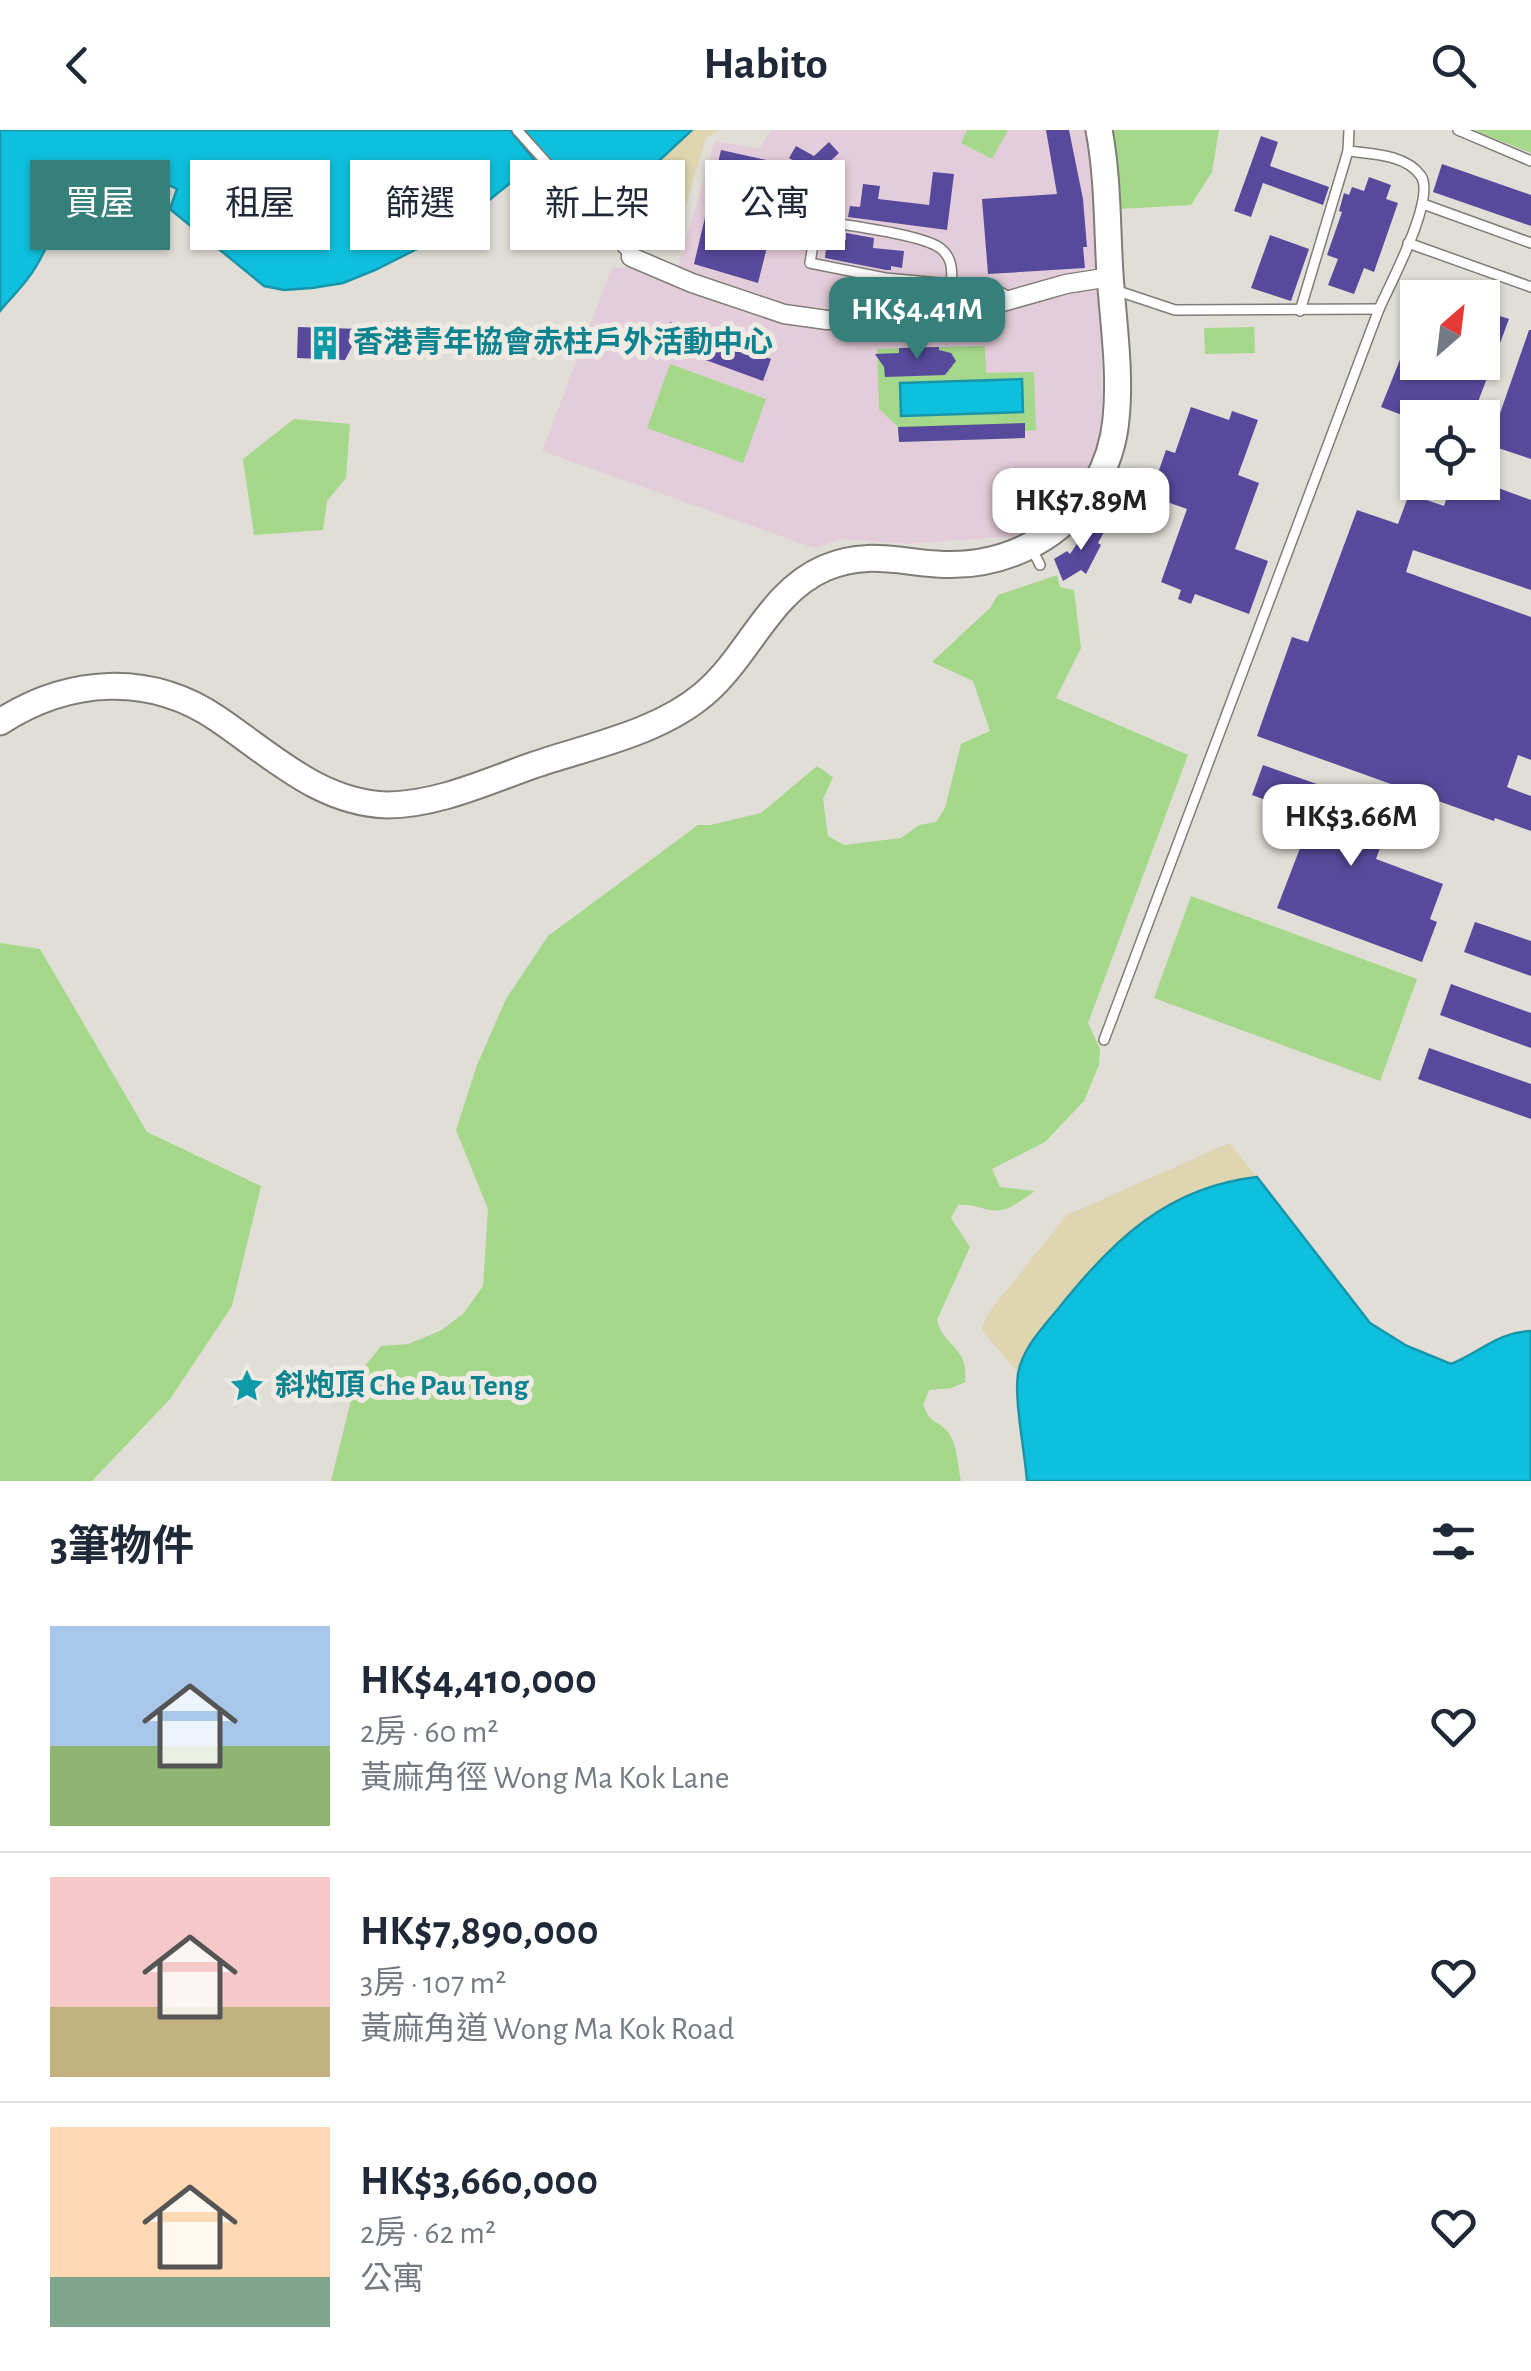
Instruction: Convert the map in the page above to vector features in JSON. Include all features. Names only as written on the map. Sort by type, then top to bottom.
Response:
[{"type":"street","points":[[0,722],[30,705],[73,689],[102,685],[150,689],[206,711],[272,758],[330,792],[364,803],[424,801],[638,730],[681,710],[721,677],[789,591],[826,567],[880,556],[938,564],[1035,556],[1096,483],[1110,450],[1118,400],[1099,130]]},
{"type":"street","points":[[631,257],[692,283],[813,320],[941,318],[971,314],[1066,284],[1111,283]]},
{"type":"lane","points":[[518,130],[631,257]]},
{"type":"lane","points":[[1300,311],[1348,151],[1349,130]]},
{"type":"lane","points":[[1458,130],[1531,161]]},
{"type":"lane","points":[[1104,1040],[1423,204],[1424,182],[1414,168],[1391,158],[1348,151]]},
{"type":"lane","points":[[1423,204],[1531,243]]},
{"type":"lane","points":[[845,226],[931,243],[948,258],[953,271],[951,284]]},
{"type":"lane","points":[[1408,242],[1531,286]]},
{"type":"lane","points":[[812,250],[810,263],[885,278],[1006,293],[1013,300]]},
{"type":"lane","points":[[1111,283],[1175,310],[1380,309]]},
{"type":"shaded area","points":[[771,130],[1094,130],[1106,264],[973,299],[913,308],[863,309],[806,307],[774,301],[678,267],[705,175],[705,250],[845,250],[845,160],[709,160],[715,141],[760,149]]},
{"type":"shaded area","points":[[640,267],[758,313],[925,326],[1100,280],[1102,406],[1098,451],[1073,493],[1017,536],[908,544],[842,539],[814,548],[542,451],[612,268]]},
{"type":"green space","points":[[967,130],[1008,130],[992,159],[961,143]]},
{"type":"green space","points":[[1113,130],[1219,130],[1212,172],[1191,205],[1121,209]]},
{"type":"green space","points":[[1473,130],[1531,130],[1531,153]]},
{"type":"green space","points":[[1254,327],[1255,353],[1205,354],[1204,328]]},
{"type":"green space","points":[[985,346],[986,373],[1034,372],[1036,430],[1025,431],[1025,438],[899,442],[898,427],[879,409],[877,349]]},
{"type":"green space","points":[[670,364],[766,399],[743,463],[647,428]]},
{"type":"green space","points":[[294,419],[350,424],[346,478],[327,501],[323,530],[254,535],[243,459]]},
{"type":"green space","points":[[1057,575],[1060,587],[1074,590],[1081,648],[1056,698],[1188,755],[1088,1023],[1100,1049],[1099,1065],[1084,1101],[1045,1142],[992,1169],[1000,1187],[1035,1191],[1003,1210],[958,1205],[951,1218],[970,1247],[937,1320],[960,1354],[965,1382],[952,1388],[929,1390],[923,1405],[953,1440],[961,1481],[331,1481],[357,1376],[381,1346],[408,1344],[440,1331],[463,1314],[483,1286],[488,1209],[456,1130],[477,1065],[506,999],[548,936],[698,825],[761,813],[817,766],[833,777],[823,799],[828,836],[844,845],[901,838],[919,825],[936,822],[945,808],[961,744],[990,731],[973,681],[932,662],[990,608],[998,595]]},
{"type":"green space","points":[[1191,896],[1417,979],[1380,1081],[1154,998]]},
{"type":"green space","points":[[0,943],[40,949],[147,1132],[261,1186],[232,1306],[170,1399],[92,1481],[0,1481]]},
{"type":"sand","points":[[692,130],[719,130],[706,138],[685,208],[685,160],[660,160]]},
{"type":"sand","points":[[1229,1143],[1257,1177],[1194,1191],[1148,1216],[1032,1342],[1018,1373],[981,1329],[989,1312],[1067,1215]]},
{"type":"water","points":[[0,130],[510,130],[534,160],[510,160],[510,183],[490,200],[490,160],[350,160],[350,250],[415,250],[343,283],[284,290],[264,286],[220,250],[330,250],[330,160],[190,160],[190,225],[170,209],[177,189],[170,186],[170,160],[30,160],[30,250],[45,250],[0,311]]},
{"type":"water","points":[[524,130],[692,130],[660,160],[549,160]]},
{"type":"water","points":[[1022,379],[1023,412],[901,416],[900,383]]},
{"type":"water","points":[[1257,1177],[1370,1323],[1407,1346],[1451,1364],[1499,1339],[1531,1331],[1531,1481],[1027,1481],[1017,1385],[1024,1356],[1040,1331],[1099,1261],[1144,1221],[1196,1192]]},
{"type":"building","points":[[1046,130],[1069,130],[1083,199],[1085,268],[988,274],[982,199],[1057,194]]},
{"type":"building","points":[[1261,136],[1278,142],[1270,166],[1329,187],[1323,205],[1263,183],[1251,217],[1234,211]]},
{"type":"building","points":[[829,142],[839,153],[832,160],[789,158],[796,146],[814,156]]},
{"type":"building","points":[[721,150],[766,160],[719,160]]},
{"type":"building","points":[[1442,164],[1531,195],[1531,226],[1433,192]]},
{"type":"building","points":[[933,172],[954,174],[947,230],[848,217],[850,206],[860,207],[863,184],[880,186],[878,199],[929,205]]},
{"type":"building","points":[[1369,177],[1391,185],[1386,199],[1398,203],[1374,272],[1364,268],[1354,294],[1328,285],[1338,259],[1327,255],[1342,212],[1339,211],[1344,193],[1349,195],[1352,187],[1364,191]]},
{"type":"building","points":[[705,218],[705,250],[766,250],[758,283],[694,264]]},
{"type":"building","points":[[846,233],[874,238],[873,248],[904,251],[902,268],[891,266],[891,270],[886,270],[825,258],[826,250],[845,250]]},
{"type":"building","points":[[1270,235],[1309,249],[1291,301],[1251,288]]},
{"type":"building","points":[[1500,316],[1509,319],[1500,343]]},
{"type":"building","points":[[670,322],[771,359],[763,381],[662,344]]},
{"type":"building","name":"香港青年協會赤柱戶外活動中心","points":[[298,327],[361,329],[345,360],[297,358]]},
{"type":"building","points":[[1531,330],[1531,459],[1500,449],[1500,413]]},
{"type":"building","points":[[939,347],[956,361],[945,375],[885,377],[884,367],[875,354],[899,353],[899,348]]},
{"type":"building","points":[[1400,360],[1400,380],[1486,380],[1479,400],[1400,400],[1400,414],[1381,407]]},
{"type":"building","points":[[1191,407],[1229,420],[1232,411],[1258,420],[1238,475],[1259,483],[1235,549],[1268,561],[1249,614],[1195,594],[1191,604],[1178,599],[1181,590],[1161,582],[1187,509],[1150,496],[1166,450],[1175,453]]},
{"type":"building","points":[[1025,423],[1025,438],[899,442],[898,427]]},
{"type":"building","points":[[1500,489],[1531,500],[1531,590],[1413,550],[1406,572],[1531,617],[1531,760],[1518,755],[1507,787],[1531,796],[1531,831],[1257,736],[1292,637],[1308,642],[1357,510],[1398,524],[1407,500],[1426,500],[1444,506],[1446,500],[1500,500]]},
{"type":"building","points":[[1092,522],[1105,530],[1098,543],[1101,545],[1086,574],[1081,570],[1063,581],[1054,559],[1067,551],[1070,554]]},
{"type":"building","points":[[1263,765],[1393,811],[1376,859],[1443,884],[1430,919],[1437,922],[1422,962],[1277,908],[1312,817],[1252,795]]},
{"type":"building","points":[[1475,922],[1531,941],[1531,976],[1464,952]]},
{"type":"building","points":[[1451,984],[1531,1013],[1531,1048],[1440,1015]]},
{"type":"building","points":[[1429,1048],[1531,1084],[1531,1119],[1418,1079]]},
{"type":"place","name":"香港青年協會赤柱戶外活動中心","points":[[325,343]]},
{"type":"place","name":"斜炮頂 Che Pau Teng","points":[[247,1386]]}]
